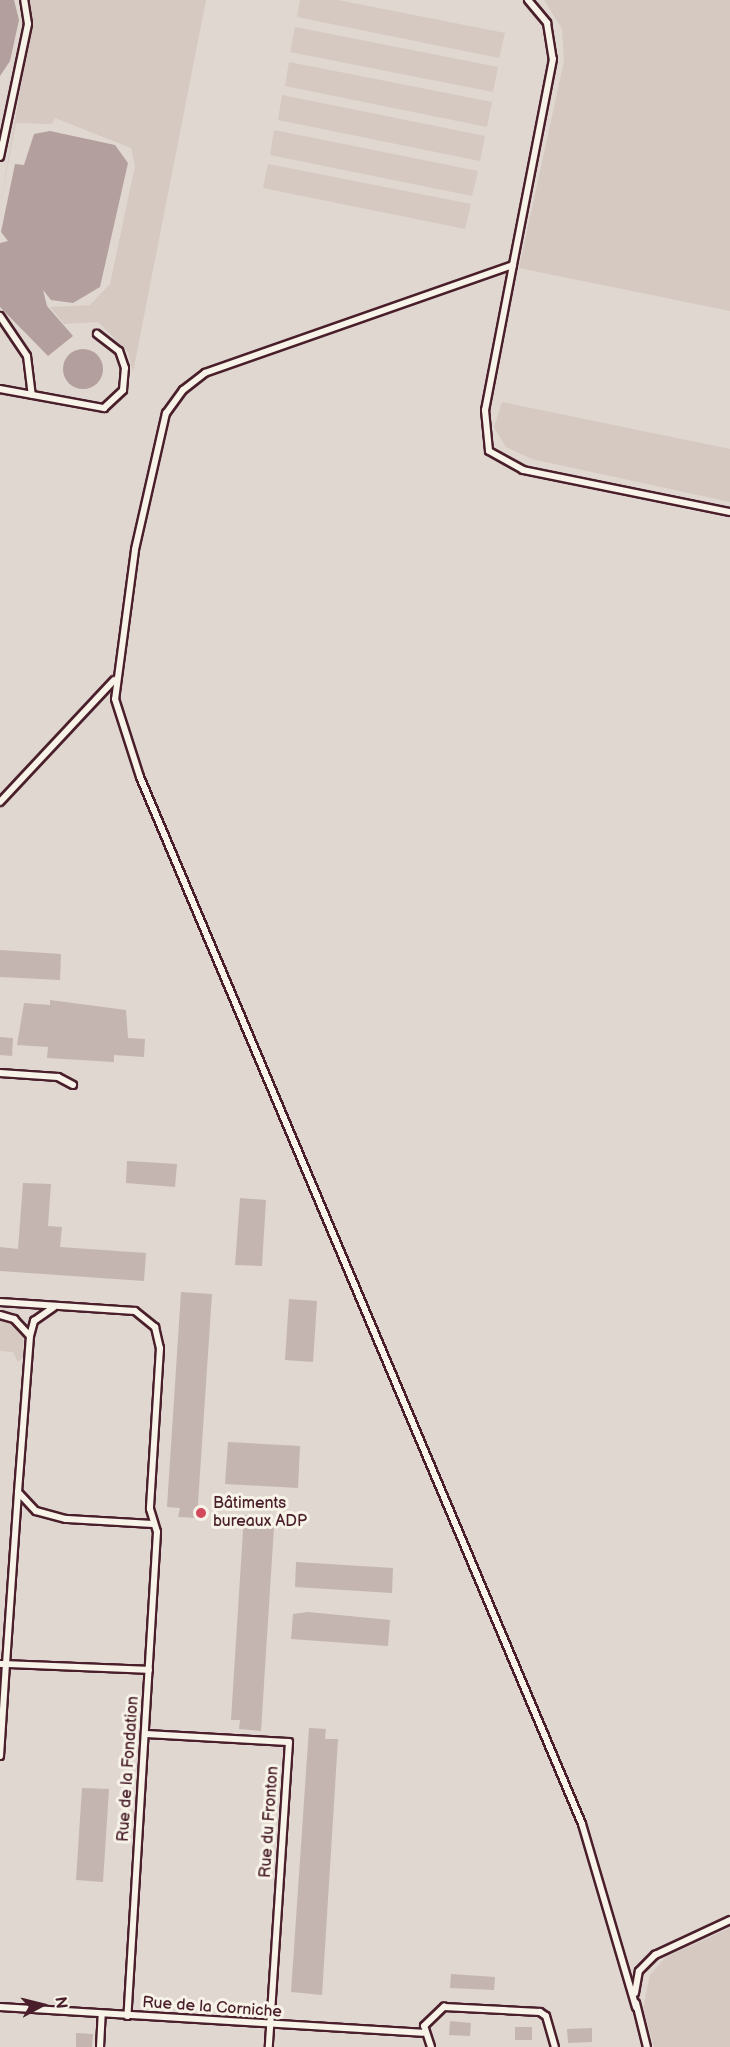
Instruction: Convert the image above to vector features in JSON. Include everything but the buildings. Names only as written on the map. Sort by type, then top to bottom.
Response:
[{"type":"lane","points":[[0,157],[28,24],[24,0]]},
{"type":"lane","points":[[528,0],[547,23],[554,59],[485,410],[489,451],[523,470],[730,512]]},
{"type":"lane","points":[[513,265],[206,373],[183,390],[166,413],[135,550],[115,679],[120,727],[140,777],[582,1824],[647,2047]]},
{"type":"lane","points":[[0,316],[27,356],[32,395]]},
{"type":"lane","points":[[0,389],[94,410],[114,403],[123,390],[125,368],[119,351],[97,334]]},
{"type":"lane","points":[[0,802],[115,679]]},
{"type":"lane","points":[[0,1073],[58,1077],[73,1085]]},
{"type":"lane","name":"Rue de la Fondation","points":[[0,1302],[135,1311],[155,1327],[160,1348],[149,1670],[128,2016]]},
{"type":"lane","points":[[0,1756],[3,1664],[30,1336],[39,1316],[58,1306]]},
{"type":"lane","points":[[0,1315],[14,1319],[30,1336]]},
{"type":"lane","points":[[18,1492],[36,1511],[66,1519],[154,1524]]},
{"type":"lane","points":[[3,1664],[149,1670]]},
{"type":"lane","name":"Rue du Fronton","points":[[145,1734],[289,1742],[269,2047]]},
{"type":"lane","points":[[636,2007],[635,1986],[646,1962],[730,1920]]},
{"type":"lane","name":"Rue de la Corniche","points":[[0,2007],[270,2026],[422,2033]]},
{"type":"lane","points":[[430,2047],[422,2033],[444,2007],[540,2012],[546,2016],[555,2047]]},
{"type":"lane","points":[[100,2047],[102,2014]]},
{"type":"shaded area","points":[[0,0],[730,0],[730,2047],[0,2047]]},
{"type":"shaded area","points":[[0,0],[14,0],[19,20],[10,61],[0,76]]},
{"type":"shaded area","points":[[29,0],[206,0],[133,372],[128,352],[98,322],[64,324],[50,307],[90,305],[110,284],[135,166],[131,148],[55,118],[52,124],[16,123],[0,206],[32,24]]},
{"type":"shaded area","points":[[300,0],[338,0],[505,33],[499,58],[297,17]]},
{"type":"shaded area","points":[[544,0],[730,0],[730,311],[519,268],[564,61],[562,29]]},
{"type":"shaded area","points":[[295,27],[498,67],[493,92],[290,52]]},
{"type":"shaded area","points":[[289,62],[492,102],[487,127],[285,86]]},
{"type":"shaded area","points":[[282,95],[485,136],[480,161],[278,120]]},
{"type":"shaded area","points":[[274,130],[478,171],[472,196],[270,155]]},
{"type":"shaded area","points":[[50,131],[115,145],[128,163],[100,287],[73,303],[51,300],[43,290],[47,306],[73,336],[48,356],[0,307],[0,243],[8,241],[1,232],[15,164],[24,165],[34,134]]},
{"type":"shaded area","points":[[268,164],[471,204],[465,229],[263,188]]},
{"type":"shaded area","points":[[83,349],[97,355],[103,369],[97,383],[83,389],[69,383],[63,369],[69,355]]},
{"type":"shaded area","points":[[502,402],[730,449],[730,502],[532,459],[506,447],[494,427]]},
{"type":"shaded area","points":[[0,1320],[13,1324],[23,1337],[24,1357],[18,1362],[13,1352],[0,1351]]},
{"type":"shaded area","points":[[730,1928],[730,2047],[654,2047],[643,2008],[650,1975],[666,1957]]},
{"type":"place","name":"Bâtiments bureaux ADP","points":[[201,1513]]}]
